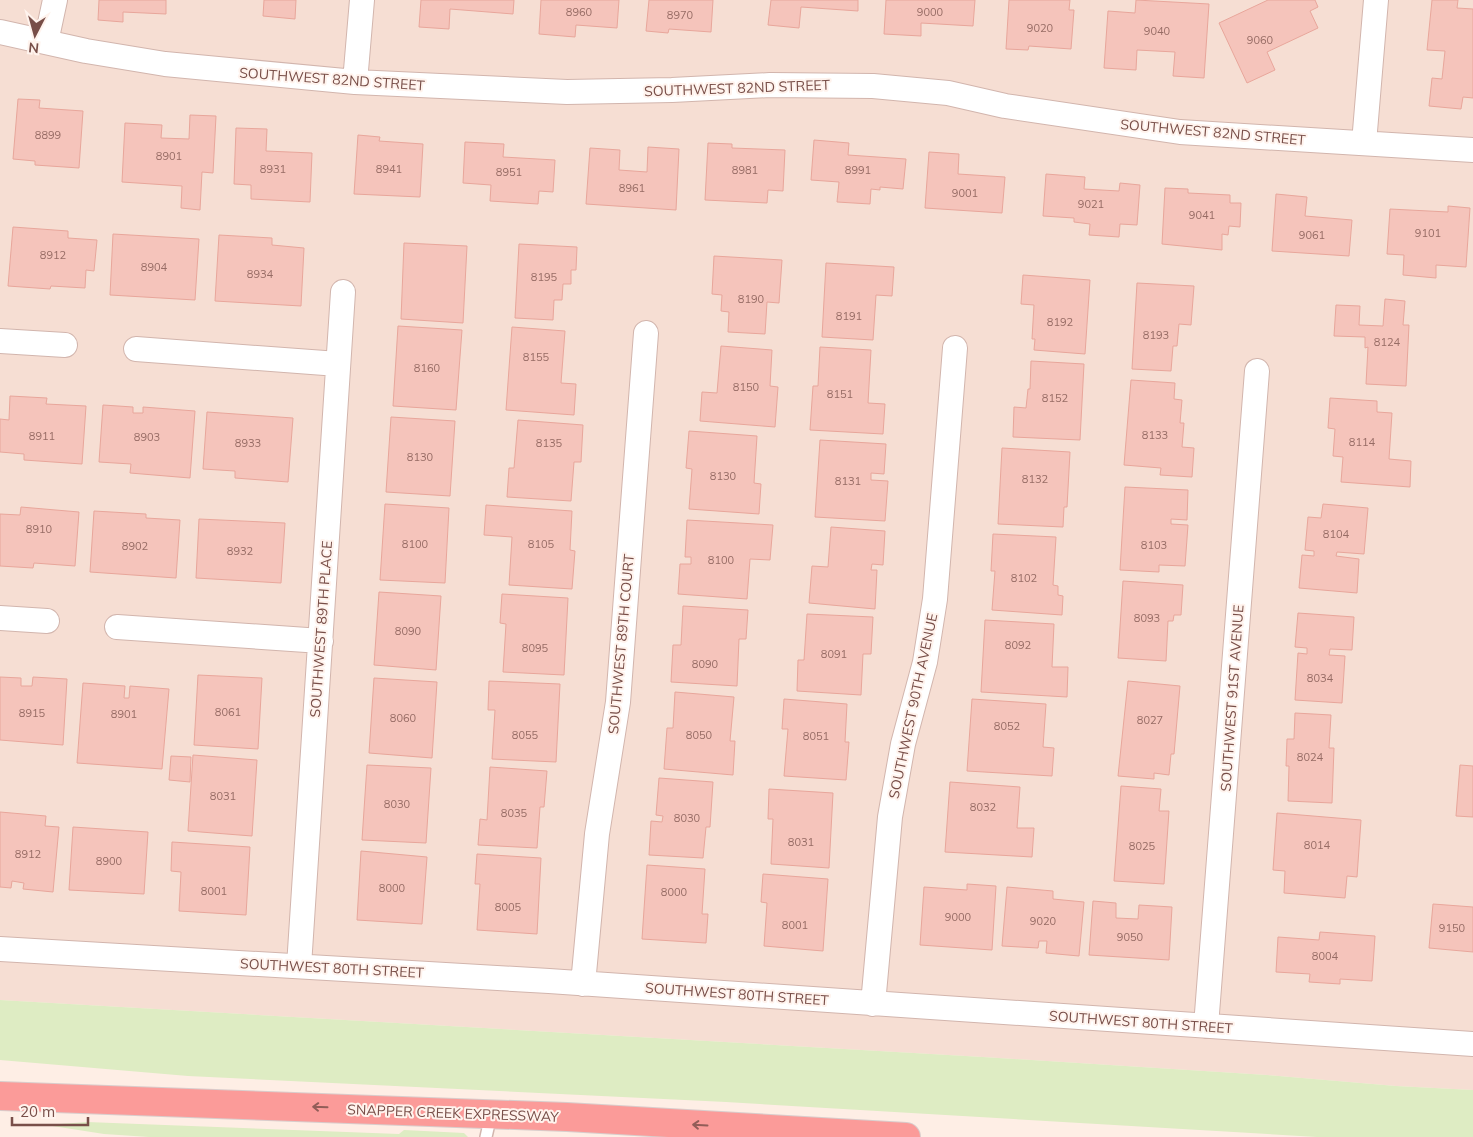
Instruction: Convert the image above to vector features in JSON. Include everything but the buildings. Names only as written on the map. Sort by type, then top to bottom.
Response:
[{"type":"highway","name":"SNAPPER CREEK EXPRESSWAY","points":[[0,1096],[488,1126],[906,1137]]},
{"type":"street","points":[[46,42],[55,0]]},
{"type":"street","points":[[356,82],[362,0]]},
{"type":"street","points":[[1364,143],[1376,0]]},
{"type":"street","name":"SOUTHWEST 82ND STREET","points":[[0,32],[122,58],[164,64],[356,82],[567,92],[663,91],[770,85],[873,86],[948,94],[1005,106],[1180,132],[1473,150]]},
{"type":"street","name":"SOUTHWEST 89TH PLACE","points":[[299,966],[343,292]]},
{"type":"street","name":"SOUTHWEST 89TH COURT","points":[[583,984],[597,834],[618,702],[646,333]]},
{"type":"street","points":[[0,340],[65,346]]},
{"type":"street","name":"SOUTHWEST 90TH AVENUE","points":[[873,1004],[890,817],[903,744],[925,662],[935,599],[954,348]]},
{"type":"street","points":[[136,349],[338,364]]},
{"type":"street","name":"SOUTHWEST 91ST AVENUE","points":[[1206,1026],[1257,371]]},
{"type":"street","points":[[0,618],[47,622]]},
{"type":"street","points":[[117,627],[321,641]]},
{"type":"street","name":"SOUTHWEST 80TH STREET","points":[[0,949],[583,984],[1473,1044]]},
{"type":"shaded area","points":[[0,0],[1473,0],[1473,1090],[983,1057],[0,1000]]},
{"type":"green space","points":[[0,1000],[983,1057],[1473,1090],[1473,1137],[1317,1137],[726,1102],[188,1076],[0,1060]]},
{"type":"green space","points":[[87,1122],[399,1134],[404,1130],[464,1133],[468,1137],[149,1137],[104,1134],[46,1125]]}]
